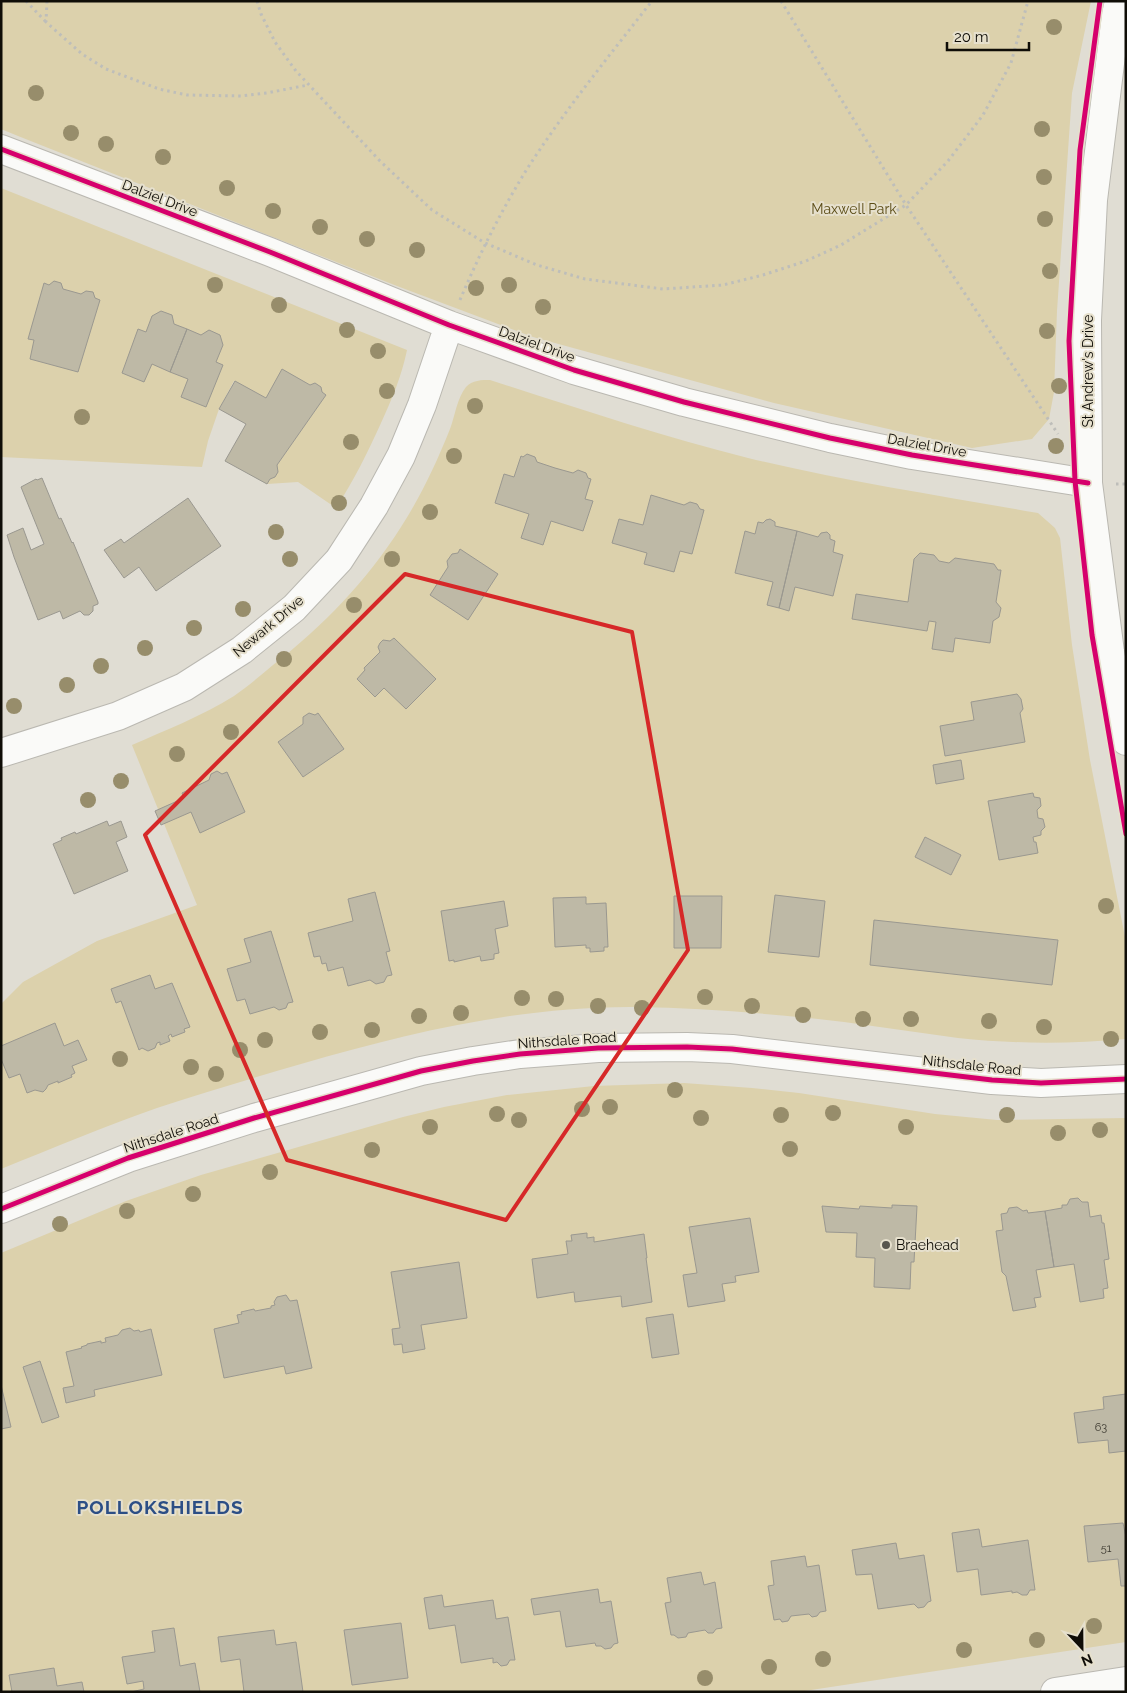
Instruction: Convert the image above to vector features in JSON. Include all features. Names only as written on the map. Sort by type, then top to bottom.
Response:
[{"type":"street","name":"St Andrew's Drive","points":[[1120,11],[1093,200],[1087,320],[1088,483],[1110,652],[1126,741]]},
{"type":"street","name":"Dalziel Drive","points":[[1,149],[270,252],[449,325],[574,370],[684,402],[810,433],[912,455],[1088,483]]},
{"type":"street","name":"Newark Drive","points":[[1,753],[118,716],[184,687],[242,650],[294,608],[338,560],[374,506],[401,456],[422,405],[449,325]]},
{"type":"street","name":"Nithsdale Road","points":[[1,1210],[128,1158],[245,1121],[421,1071],[520,1054],[598,1048],[687,1047],[732,1049],[992,1080],[1041,1084],[1126,1079]]},
{"type":"street","points":[[1054,1692],[1126,1681]]},
{"type":"path","points":[[26,1],[46,22],[82,54],[106,68],[159,88],[187,95],[241,96],[308,85]]},
{"type":"path","points":[[46,22],[47,1]]},
{"type":"path","points":[[258,1],[275,42],[308,85],[380,161],[432,210],[485,243],[537,265],[585,279],[663,289],[723,286],[806,261],[841,245],[906,204],[948,161],[983,115],[1011,62],[1028,1]]},
{"type":"path","points":[[449,325],[485,243],[526,171],[554,128],[652,1]]},
{"type":"path","points":[[781,1],[906,204],[1063,441]]},
{"type":"highlighted area","points":[[405,574],[632,632],[688,950],[506,1220],[287,1160],[145,835]]},
{"type":"green space","name":"Maxwell Park","points":[[1,1],[1091,1],[1072,93],[1057,311],[1054,392],[1049,419],[1032,439],[972,448],[774,403],[533,337],[397,286],[18,136],[1,129]]},
{"type":"green space","points":[[1,188],[407,350],[393,396],[385,414],[371,445],[336,508],[298,482],[267,484],[270,479],[275,477],[278,472],[277,465],[326,395],[322,392],[321,387],[315,383],[310,385],[282,370],[266,398],[234,381],[219,409],[208,441],[202,467],[1,457]]},
{"type":"green space","points":[[480,380],[490,380],[651,431],[748,458],[856,481],[1038,513],[1055,528],[1060,538],[1072,645],[1090,760],[1126,942],[1126,1039],[1042,1043],[979,1040],[818,1019],[688,1009],[636,1007],[551,1011],[467,1023],[342,1052],[157,1108],[1,1169],[1,1004],[23,982],[97,941],[197,905],[132,745],[197,716],[234,696],[309,635],[343,602],[388,547],[415,504],[445,442],[463,391],[471,383]]},
{"type":"green space","points":[[684,1083],[799,1093],[935,1114],[997,1120],[1126,1118],[1126,1537],[1123,1523],[1085,1526],[1118,1559],[1126,1586],[1126,1642],[798,1692],[1,1692],[1,1253],[126,1201],[201,1175],[403,1117],[507,1095],[594,1086]]},
{"type":"building","points":[[54,281],[61,283],[63,289],[81,294],[86,291],[93,292],[95,298],[100,300],[78,372],[30,359],[34,340],[28,339],[44,283],[49,285]]},
{"type":"building","points":[[161,311],[172,315],[174,324],[187,329],[170,372],[152,364],[144,382],[122,373],[138,329],[146,332],[152,316]]},
{"type":"building","points":[[187,329],[201,335],[209,330],[220,335],[223,345],[216,362],[223,365],[206,407],[181,397],[188,379],[170,372]]},
{"type":"building","points":[[282,369],[310,385],[315,383],[321,387],[322,392],[326,395],[277,465],[278,472],[275,477],[270,479],[267,484],[225,461],[246,424],[219,409],[235,381],[266,398]]},
{"type":"building","points":[[527,454],[535,457],[537,462],[573,473],[578,470],[586,473],[588,478],[591,479],[585,499],[593,501],[583,531],[551,521],[543,545],[521,538],[529,514],[495,503],[504,474],[514,477],[521,456],[523,457]]},
{"type":"building","points":[[42,478],[59,519],[61,518],[73,542],[98,602],[98,604],[93,606],[93,611],[89,615],[84,615],[80,611],[63,619],[60,611],[38,620],[14,557],[7,535],[23,528],[31,550],[44,544],[21,487]]},
{"type":"building","points":[[651,495],[684,505],[690,502],[697,504],[700,509],[704,510],[692,554],[680,551],[674,572],[644,564],[647,553],[612,543],[619,519],[643,525]]},
{"type":"building","points":[[188,498],[221,546],[156,591],[139,567],[124,578],[104,550],[121,539],[124,543]]},
{"type":"building","points":[[770,519],[775,522],[775,526],[797,531],[779,608],[767,605],[773,582],[735,573],[745,531],[755,534],[758,522],[763,523]]},
{"type":"building","points":[[797,531],[818,537],[821,533],[827,532],[830,535],[830,539],[835,541],[833,552],[843,555],[833,596],[795,587],[789,611],[779,608]]},
{"type":"building","points":[[460,549],[498,574],[468,620],[430,595],[448,567],[447,561],[452,554],[458,553]]},
{"type":"building","points":[[920,553],[934,555],[939,561],[949,563],[955,558],[994,564],[998,570],[1001,570],[996,602],[1001,608],[999,617],[993,621],[990,643],[955,638],[953,652],[932,649],[936,622],[929,621],[927,631],[852,619],[856,594],[908,602],[914,559]]},
{"type":"building","points":[[394,638],[436,679],[406,709],[384,688],[375,697],[357,679],[365,670],[364,668],[380,652],[378,647],[380,643],[383,640],[390,641]]},
{"type":"building","points":[[1017,694],[1021,699],[1023,709],[1020,713],[1025,742],[945,756],[940,726],[974,720],[971,702]]},
{"type":"building","points":[[309,713],[315,715],[318,713],[344,749],[303,777],[278,742],[303,724],[303,717]]},
{"type":"building","points":[[961,760],[964,779],[936,784],[933,765]]},
{"type":"building","points":[[217,771],[222,774],[227,772],[245,812],[200,833],[191,812],[161,825],[155,811],[184,798],[182,793],[209,780],[211,774]]},
{"type":"building","points":[[1033,793],[1034,797],[1040,798],[1041,806],[1037,810],[1038,818],[1043,819],[1045,827],[1041,831],[1041,835],[1033,837],[1038,853],[999,860],[988,801]]},
{"type":"building","points":[[107,821],[109,826],[121,821],[127,837],[116,842],[128,871],[74,894],[53,844],[75,832],[76,834]]},
{"type":"building","points":[[925,837],[961,855],[951,875],[915,857]]},
{"type":"building","points":[[375,892],[390,951],[386,952],[392,975],[387,976],[384,982],[376,984],[370,980],[348,986],[343,967],[328,971],[326,963],[322,964],[320,956],[314,957],[308,933],[353,921],[348,899]]},
{"type":"building","points":[[775,895],[825,901],[819,957],[768,952]]},
{"type":"building","points":[[674,896],[722,896],[721,948],[674,948]]},
{"type":"building","points":[[586,897],[586,904],[606,903],[608,947],[604,947],[604,951],[590,952],[590,948],[586,948],[586,945],[555,947],[553,898]]},
{"type":"building","points":[[504,901],[508,926],[495,929],[499,953],[494,954],[494,959],[481,961],[480,956],[454,962],[454,960],[449,961],[441,911]]},
{"type":"building","points":[[874,920],[1058,940],[1052,985],[870,965]]},
{"type":"building","points":[[271,931],[293,1002],[288,1003],[286,1008],[279,1010],[274,1007],[250,1014],[245,999],[237,1001],[227,969],[251,962],[244,939]]},
{"type":"building","points":[[150,975],[155,989],[172,983],[190,1027],[184,1029],[185,1032],[172,1037],[171,1034],[168,1036],[170,1041],[160,1045],[160,1042],[157,1043],[155,1048],[148,1051],[142,1048],[139,1050],[121,1001],[116,1003],[111,989]]},
{"type":"building","points":[[55,1023],[64,1046],[78,1040],[87,1060],[72,1066],[75,1073],[71,1075],[72,1077],[48,1085],[43,1092],[35,1090],[27,1093],[20,1074],[9,1078],[1,1059],[1,1046]]},
{"type":"building","points":[[1078,1198],[1082,1202],[1088,1202],[1090,1217],[1101,1215],[1102,1223],[1104,1223],[1109,1259],[1104,1260],[1108,1288],[1103,1289],[1104,1298],[1080,1302],[1074,1264],[1054,1267],[1045,1211],[1062,1208],[1062,1205],[1067,1205],[1070,1199]]},
{"type":"building","name":"Braehead","points":[[892,1205],[917,1206],[914,1262],[911,1262],[910,1289],[874,1287],[875,1258],[856,1257],[857,1233],[826,1232],[822,1206],[859,1209],[860,1206],[892,1208]]},
{"type":"building","points":[[1017,1207],[1023,1211],[1027,1210],[1028,1213],[1045,1211],[1054,1267],[1036,1270],[1041,1297],[1034,1298],[1036,1307],[1013,1311],[1006,1276],[1002,1272],[996,1231],[1003,1230],[1001,1214],[1007,1213],[1009,1208]]},
{"type":"building","points":[[750,1218],[759,1272],[735,1276],[736,1282],[722,1284],[725,1301],[688,1307],[683,1275],[697,1273],[689,1227]]},
{"type":"building","points":[[587,1233],[587,1238],[594,1237],[594,1242],[644,1234],[652,1302],[622,1307],[621,1296],[575,1302],[574,1292],[537,1298],[532,1259],[568,1254],[566,1241],[572,1241],[571,1235]]},
{"type":"building","points":[[459,1262],[467,1318],[421,1325],[425,1349],[403,1353],[402,1344],[394,1345],[392,1329],[400,1328],[391,1272]]},
{"type":"building","points":[[286,1295],[290,1301],[297,1300],[312,1368],[286,1374],[284,1366],[224,1378],[214,1329],[239,1323],[237,1315],[242,1314],[241,1312],[271,1308],[271,1306],[275,1305],[274,1302],[277,1297]]},
{"type":"building","points":[[673,1314],[679,1354],[652,1358],[646,1318]]},
{"type":"building","points":[[130,1328],[140,1332],[151,1329],[162,1375],[94,1390],[95,1396],[66,1403],[63,1388],[74,1386],[66,1352],[82,1348],[87,1344],[101,1341],[101,1343],[106,1342],[105,1338],[118,1335],[122,1330]]},
{"type":"building","points":[[40,1361],[59,1417],[42,1423],[23,1367]]},
{"type":"building","points":[[1,1385],[11,1427],[1,1429]]},
{"type":"building","points":[[1126,1394],[1126,1451],[1109,1453],[1108,1440],[1078,1443],[1074,1413],[1104,1409],[1103,1397]]},
{"type":"building","points":[[1123,1523],[1126,1537],[1126,1586],[1121,1586],[1118,1559],[1088,1562],[1084,1526]]},
{"type":"building","points":[[979,1529],[982,1547],[1028,1540],[1035,1590],[1030,1590],[1027,1595],[1017,1592],[1012,1593],[1012,1591],[981,1595],[978,1569],[957,1572],[952,1533]]},
{"type":"building","points":[[896,1543],[899,1559],[924,1555],[931,1601],[924,1607],[918,1608],[914,1604],[878,1609],[872,1574],[856,1575],[852,1550]]},
{"type":"building","points":[[805,1556],[807,1567],[819,1565],[826,1611],[812,1617],[809,1614],[791,1616],[788,1621],[774,1620],[768,1586],[774,1585],[771,1561]]},
{"type":"building","points":[[701,1572],[704,1585],[715,1582],[722,1628],[716,1629],[713,1633],[708,1633],[705,1630],[688,1633],[686,1637],[678,1638],[671,1635],[665,1603],[671,1602],[667,1578]]},
{"type":"building","points":[[598,1589],[600,1603],[611,1601],[618,1643],[614,1644],[611,1648],[605,1649],[601,1646],[596,1646],[595,1643],[566,1647],[560,1611],[534,1615],[531,1599]]},
{"type":"building","points":[[442,1595],[444,1607],[493,1600],[496,1619],[508,1617],[515,1660],[510,1660],[507,1665],[501,1666],[497,1662],[493,1663],[493,1658],[461,1663],[455,1625],[429,1629],[424,1598]]},
{"type":"building","points":[[401,1623],[408,1678],[352,1685],[344,1630]]},
{"type":"building","points":[[174,1628],[180,1666],[195,1663],[200,1692],[131,1692],[144,1689],[143,1681],[127,1684],[122,1657],[155,1652],[152,1631]]},
{"type":"building","points":[[274,1630],[276,1645],[296,1642],[303,1692],[244,1692],[240,1659],[221,1662],[218,1637]]},
{"type":"building","points":[[54,1668],[57,1686],[82,1682],[84,1692],[12,1692],[9,1675]]},
{"type":"cycle path","points":[[1100,1],[1080,150],[1069,341],[1075,481],[1092,635],[1126,834]]},
{"type":"cycle path","points":[[1,149],[270,252],[449,325],[574,370],[684,402],[830,438],[912,455],[1088,483]]},
{"type":"cycle path","points":[[1,1209],[128,1158],[254,1118],[421,1071],[520,1054],[598,1048],[687,1047],[732,1049],[992,1080],[1041,1083],[1126,1079]]},
{"type":"place","name":"Braehead","points":[[886,1245]]},
{"type":"district","name":"POLLOKSHIELDS","points":[[160,1507]]}]
